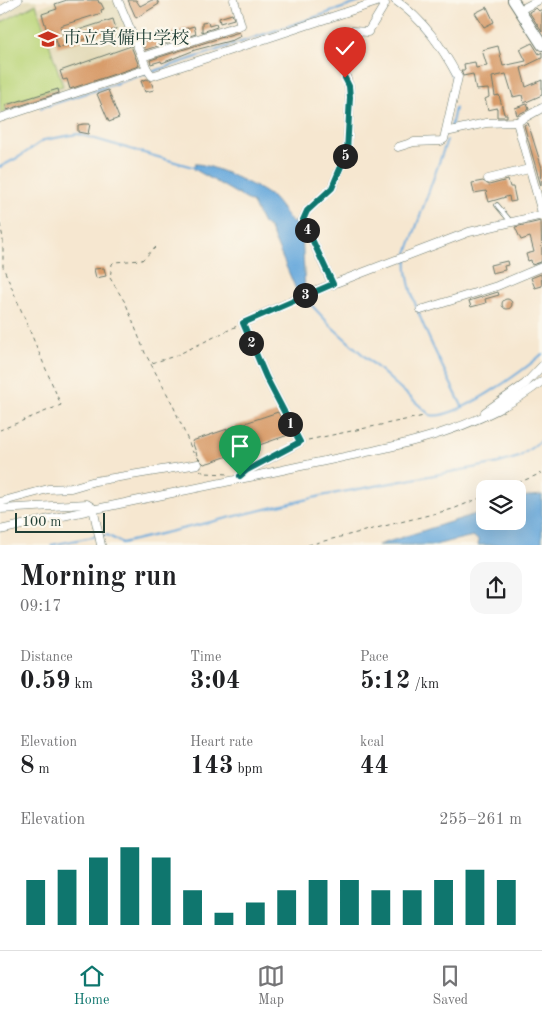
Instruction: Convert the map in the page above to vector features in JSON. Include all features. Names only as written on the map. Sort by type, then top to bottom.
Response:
[{"type":"main road","points":[[513,0],[542,45]]},
{"type":"street","points":[[0,11],[18,0]]},
{"type":"street","points":[[118,0],[144,56],[148,72],[152,76],[384,0],[385,4],[368,32],[353,31],[349,35],[345,73],[350,97],[347,152],[332,188],[307,211],[303,220],[333,284]]},
{"type":"street","points":[[144,56],[241,25],[234,0]]},
{"type":"street","points":[[395,0],[412,12],[442,46],[458,77],[444,139],[441,141],[414,142],[398,147]]},
{"type":"street","points":[[520,10],[539,0]]},
{"type":"street","points":[[0,118],[148,72]]},
{"type":"street","points":[[446,132],[486,123],[516,122],[542,108]]},
{"type":"street","points":[[240,478],[247,470],[300,442],[266,377],[243,323],[333,284],[469,232],[542,214],[516,122]]},
{"type":"street","points":[[488,178],[529,169]]},
{"type":"street","points":[[421,310],[497,286],[542,267]]},
{"type":"street","points":[[481,418],[486,411],[524,384],[542,366]]},
{"type":"street","points":[[0,530],[444,434],[496,411],[542,382]]},
{"type":"street","points":[[0,502],[48,489],[71,488],[95,481],[198,464]]},
{"type":"street","points":[[0,509],[87,504],[94,511],[101,545]]},
{"type":"lane","points":[[497,205],[511,222]]},
{"type":"path","points":[[0,224],[3,238],[3,267],[60,405],[0,430]]},
{"type":"path","points":[[156,247],[142,260],[114,262],[110,278],[126,304],[151,363],[172,403],[201,472],[240,478]]},
{"type":"path","points":[[151,363],[170,359],[243,323]]},
{"type":"path","points":[[300,442],[424,416]]},
{"type":"path","points":[[525,480],[542,473]]},
{"type":"path","points":[[308,545],[453,509],[476,500]]},
{"type":"shaded area","points":[[26,0],[36,0],[39,7],[60,0],[115,0],[144,67],[0,116],[0,16]]},
{"type":"green space","points":[[36,4],[63,86],[5,105],[6,111],[0,113],[0,23]]},
{"type":"water","points":[[195,164],[223,171],[257,187],[272,197],[292,222],[297,222],[302,231],[305,293],[298,294],[270,229],[262,222],[253,203],[194,169]]},
{"type":"water","points":[[542,495],[542,545],[478,545],[479,541],[473,536],[434,545],[378,545],[476,514],[476,530],[526,530],[526,496]]},
{"type":"building","points":[[67,0],[98,0],[104,9],[101,10],[102,13],[60,26],[63,35],[113,19],[116,29],[58,48],[51,29],[47,31],[42,14],[57,9],[55,4]]},
{"type":"building","points":[[128,0],[136,0],[140,6],[152,0],[157,0],[159,4],[136,18]]},
{"type":"building","points":[[487,7],[494,22],[484,27],[475,13]]},
{"type":"building","points":[[536,8],[539,11],[542,9],[542,32],[529,12]]},
{"type":"building","points":[[232,14],[234,19],[220,23],[219,18]]},
{"type":"building","points":[[208,22],[209,26],[216,24],[217,27],[202,32],[202,23]]},
{"type":"building","points":[[194,26],[196,34],[145,50],[142,42]]},
{"type":"building","points":[[239,32],[241,36],[233,40],[195,50],[162,63],[161,61],[151,64],[150,60]]},
{"type":"building","points":[[532,43],[539,54],[542,52],[542,58],[521,68],[526,87],[542,80],[542,95],[524,103],[522,95],[513,97],[506,74],[492,77],[495,96],[499,95],[504,114],[507,114],[507,117],[497,117],[497,108],[488,110],[485,99],[489,97],[488,89],[476,90],[473,74],[463,76],[461,70],[465,70],[464,64],[475,62],[476,68],[487,66],[482,50],[498,46],[503,66],[526,61],[520,49]]},
{"type":"building","points":[[131,46],[139,66],[70,89],[67,79],[63,80],[60,71]]},
{"type":"building","points":[[147,79],[151,81],[154,90],[145,92],[141,81]]},
{"type":"building","points":[[58,89],[59,93],[7,110],[6,105]]},
{"type":"building","points":[[108,90],[119,118],[109,122],[97,94]]},
{"type":"building","points":[[527,104],[529,109],[517,115],[515,108]]},
{"type":"building","points":[[528,123],[542,168],[541,186],[524,125]]},
{"type":"building","points":[[90,124],[88,134],[78,132],[78,125]]},
{"type":"building","points":[[508,180],[510,187],[513,187],[516,201],[510,202],[509,196],[489,202],[486,191],[474,193],[472,183],[483,181],[489,185]]},
{"type":"building","points":[[541,221],[542,258],[541,262],[532,265],[531,260],[528,261],[526,254],[534,252],[530,237],[521,240],[515,227]]},
{"type":"building","points":[[507,261],[508,265],[504,266],[505,270],[492,273],[490,265]]},
{"type":"building","points":[[104,268],[106,276],[96,278],[94,269]]},
{"type":"building","points":[[541,274],[542,286],[535,288],[531,278]]},
{"type":"building","points":[[498,292],[499,295],[485,299],[486,303],[471,307],[469,301]]},
{"type":"building","points":[[507,299],[512,304],[507,309],[502,304]]},
{"type":"building","points":[[278,412],[288,430],[288,435],[204,464],[198,458],[192,441]]},
{"type":"waterway","points":[[152,72],[366,0]]},
{"type":"waterway","points":[[419,25],[425,33]]},
{"type":"waterway","points":[[441,55],[454,80]]},
{"type":"waterway","points":[[41,108],[148,73]]},
{"type":"waterway","points":[[451,128],[455,108]]},
{"type":"waterway","points":[[0,167],[44,140],[78,134],[196,168]]},
{"type":"waterway","points":[[407,253],[447,140]]},
{"type":"waterway","points":[[407,258],[407,273],[418,312],[436,354],[462,406]]},
{"type":"waterway","points":[[304,297],[332,327],[430,415],[441,415],[471,403],[520,372],[542,354]]},
{"type":"waterway","points":[[102,536],[107,535],[122,543],[321,496],[499,463],[519,457],[542,440]]},
{"type":"waterway","points":[[51,545],[98,536]]},
{"type":"place","name":"市立真備中学校","points":[[48,39]]},
{"type":"route","points":[[240,476],[247,470],[300,442],[266,377],[243,323],[333,284],[303,220],[307,211],[336,182],[347,152],[350,97],[349,86],[345,78]]}]
